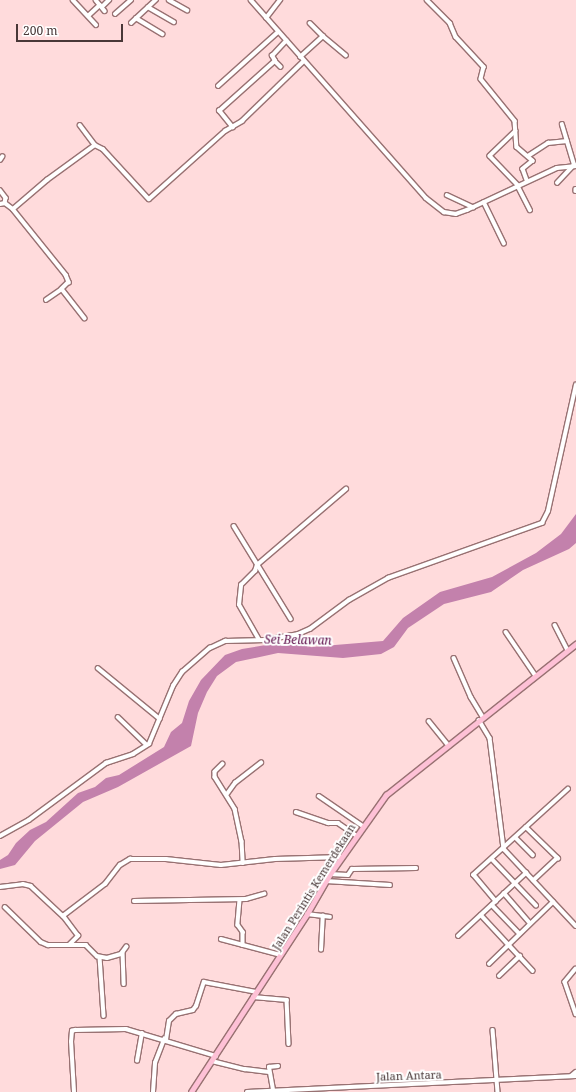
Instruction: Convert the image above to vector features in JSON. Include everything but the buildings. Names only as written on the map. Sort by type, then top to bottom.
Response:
[{"type":"main road","name":"Jalan Perintis Kemerdekaan","points":[[191,1092],[281,955],[330,874],[356,835],[389,791],[449,746],[576,644]]},
{"type":"street","points":[[73,0],[96,25]]},
{"type":"street","points":[[96,0],[105,11]]},
{"type":"street","points":[[88,16],[109,0]]},
{"type":"street","points":[[115,14],[131,0]]},
{"type":"street","points":[[131,23],[156,0]]},
{"type":"street","points":[[169,0],[187,10]]},
{"type":"street","points":[[251,0],[300,57],[439,209],[456,214],[484,202],[527,180],[562,166],[575,166]]},
{"type":"street","points":[[266,18],[280,0]]},
{"type":"street","points":[[427,0],[450,24],[456,37],[484,67],[481,79],[515,121],[517,147],[533,161],[523,169],[527,180]]},
{"type":"street","points":[[148,7],[174,22]]},
{"type":"street","points":[[136,18],[163,34]]},
{"type":"street","points":[[310,23],[346,55]]},
{"type":"street","points":[[218,86],[278,32]]},
{"type":"street","points":[[300,57],[323,36]]},
{"type":"street","points":[[281,67],[272,56],[286,41]]},
{"type":"street","points":[[233,128],[219,111],[275,61]]},
{"type":"street","points":[[80,125],[95,145],[103,149],[149,199],[225,131],[233,128],[304,61]]},
{"type":"street","points":[[562,125],[575,166]]},
{"type":"street","points":[[516,131],[490,156],[518,185],[530,210]]},
{"type":"street","points":[[528,156],[548,143],[567,141]]},
{"type":"street","points":[[13,209],[47,180],[95,145]]},
{"type":"street","points":[[557,183],[575,166]]},
{"type":"street","points":[[0,190],[6,196],[5,203]]},
{"type":"street","points":[[447,195],[473,207]]},
{"type":"street","points":[[484,202],[504,243]]},
{"type":"street","points":[[0,204],[5,203],[13,209],[66,275],[69,282],[46,300]]},
{"type":"street","points":[[62,289],[85,318]]},
{"type":"street","points":[[0,836],[28,820],[106,763],[133,754],[147,745],[182,672],[210,648],[225,641],[259,640],[304,632],[349,600],[388,578],[542,523],[548,511],[576,385]]},
{"type":"street","points":[[259,640],[239,606],[240,588],[257,565],[346,489]]},
{"type":"street","points":[[234,526],[291,619]]},
{"type":"street","points":[[555,625],[568,650]]},
{"type":"street","points":[[506,632],[536,676]]},
{"type":"street","points":[[454,658],[490,738],[504,849],[576,926]]},
{"type":"street","points":[[98,668],[160,719]]},
{"type":"street","points":[[118,717],[147,745]]},
{"type":"street","points":[[429,721],[449,746]]},
{"type":"street","points":[[227,794],[235,783],[261,763]]},
{"type":"street","points":[[223,764],[215,777],[227,794],[239,824],[243,863]]},
{"type":"street","points":[[496,902],[473,877],[568,788]]},
{"type":"street","points":[[319,796],[363,826]]},
{"type":"street","points":[[296,812],[328,823],[338,823],[356,835]]},
{"type":"street","points":[[526,827],[558,858],[534,880]]},
{"type":"street","points":[[516,838],[533,855]]},
{"type":"street","points":[[63,916],[105,884],[120,865],[130,859],[166,859],[221,865],[342,857]]},
{"type":"street","points":[[492,859],[536,905]]},
{"type":"street","points":[[330,874],[348,875],[352,868],[416,868]]},
{"type":"street","points":[[458,936],[526,873]]},
{"type":"street","points":[[326,881],[390,884]]},
{"type":"street","points":[[0,887],[23,884],[32,886],[63,916],[78,935],[69,945]]},
{"type":"street","points":[[504,893],[530,923]]},
{"type":"street","points":[[134,901],[240,900],[264,894]]},
{"type":"street","points":[[240,900],[238,925],[243,932],[243,945]]},
{"type":"street","points":[[489,964],[519,933],[553,902]]},
{"type":"street","points":[[492,905],[519,933]]},
{"type":"street","points":[[5,907],[44,944],[86,945],[100,957],[112,958],[123,952],[126,947]]},
{"type":"street","points":[[307,914],[330,917]]},
{"type":"street","points":[[321,950],[323,916]]},
{"type":"street","points":[[481,916],[533,971]]},
{"type":"street","points":[[221,939],[281,955]]},
{"type":"street","points":[[123,952],[124,984]]},
{"type":"street","points":[[499,976],[520,956]]},
{"type":"street","points":[[100,957],[104,1016]]},
{"type":"street","points":[[576,969],[565,982],[576,1013]]},
{"type":"street","points":[[153,1092],[155,1063],[165,1040],[170,1021],[176,1014],[193,1010],[196,1006],[204,982],[257,992]]},
{"type":"street","points":[[252,997],[287,1000],[289,1044]]},
{"type":"street","points":[[74,1092],[72,1031],[122,1028],[216,1056]]},
{"type":"street","points":[[493,1030],[498,1092]]},
{"type":"street","points":[[137,1062],[142,1033]]},
{"type":"street","points":[[212,1061],[245,1070],[269,1072]]},
{"type":"street","points":[[273,1090],[269,1072],[270,1065],[278,1066]]},
{"type":"street","points":[[571,1076],[576,1072]]},
{"type":"street","name":"Jalan Antara","points":[[247,1092],[498,1081],[576,1076]]},
{"type":"shaded area","name":"Sei Belawan","points":[[576,514],[576,543],[569,549],[523,570],[491,592],[444,604],[408,628],[394,647],[381,654],[343,658],[278,653],[236,662],[217,676],[207,692],[198,713],[191,746],[118,787],[83,802],[35,841],[15,865],[0,869],[0,860],[8,855],[16,843],[30,830],[46,822],[78,793],[95,787],[106,778],[119,775],[164,747],[171,732],[182,723],[189,701],[201,680],[225,655],[242,649],[266,645],[300,644],[311,647],[383,641],[403,618],[440,592],[492,577],[536,553],[561,534]]}]
